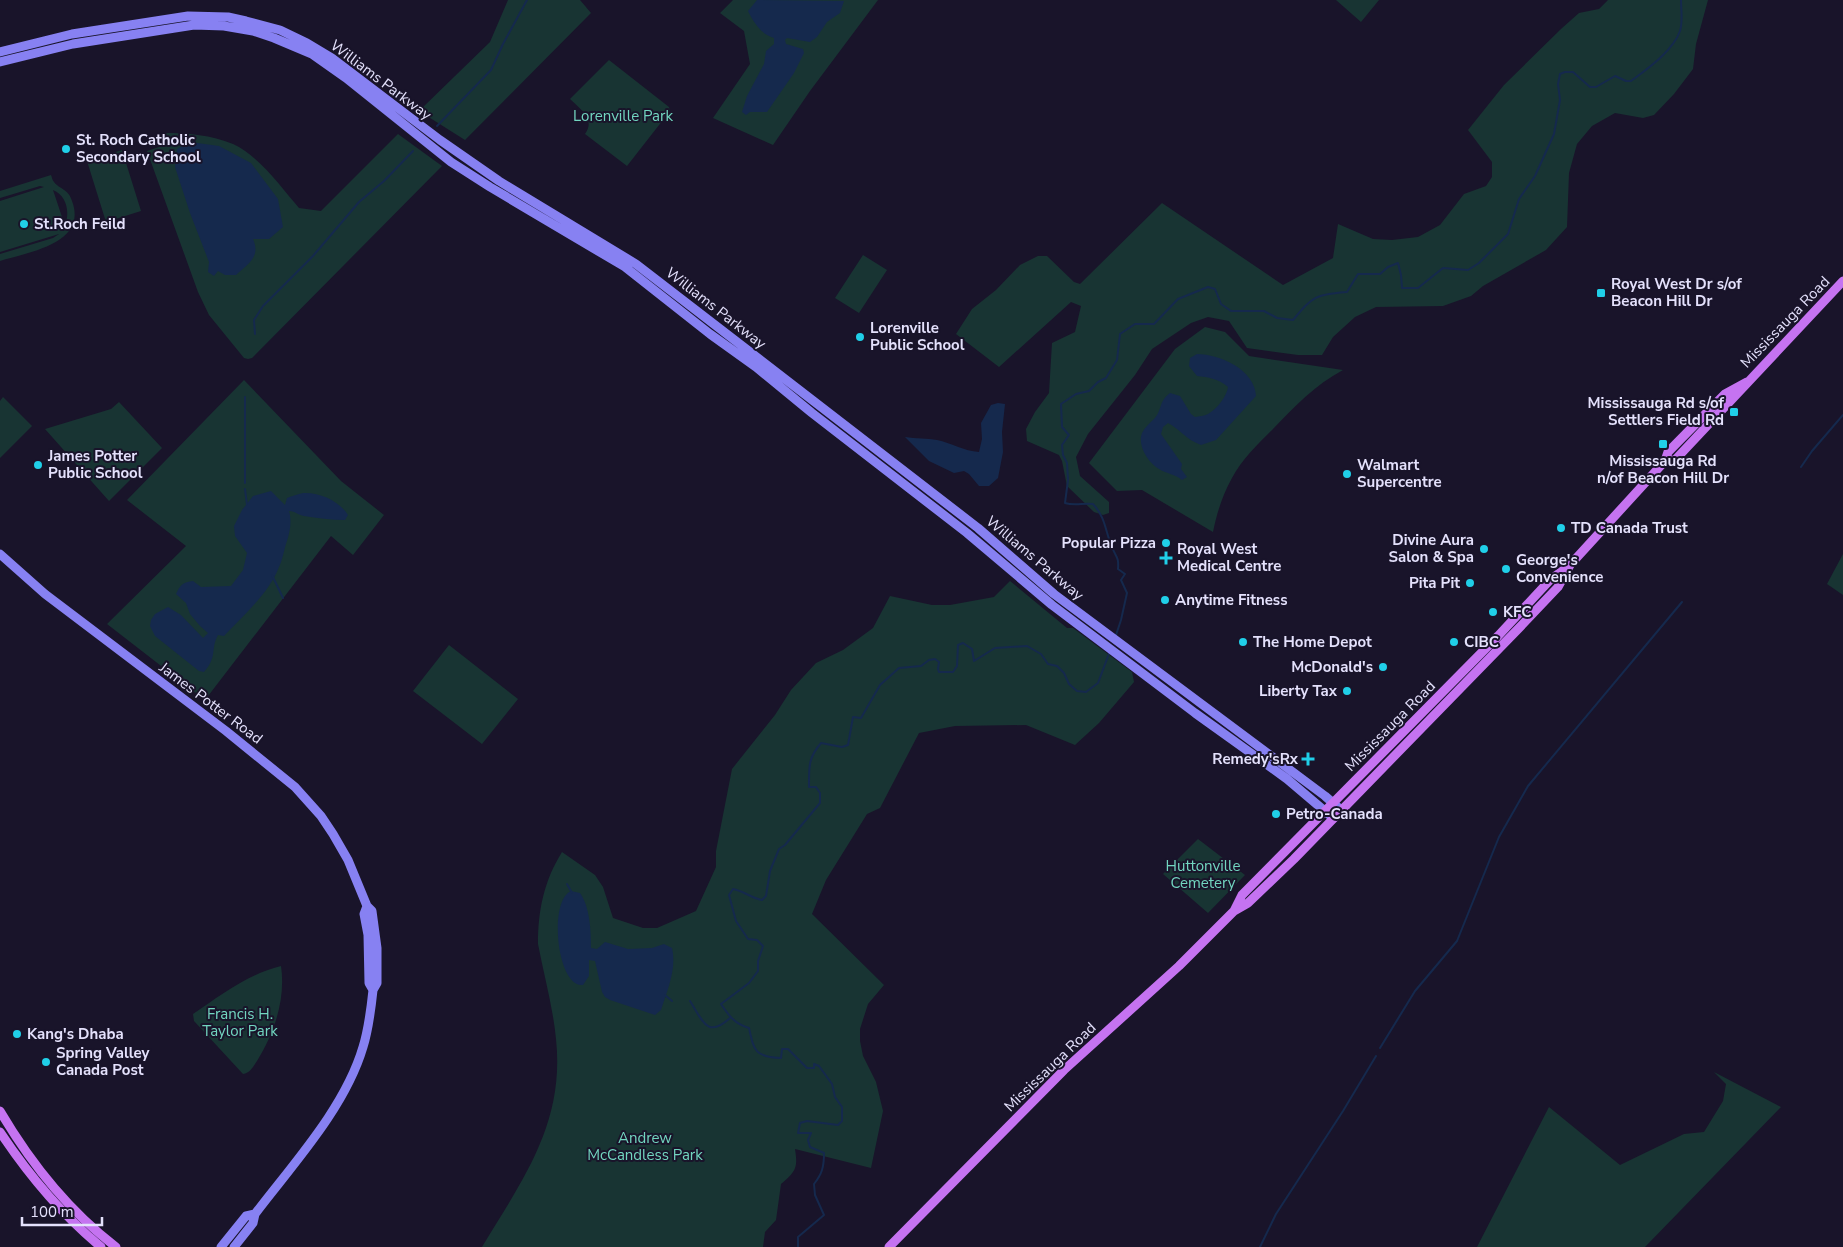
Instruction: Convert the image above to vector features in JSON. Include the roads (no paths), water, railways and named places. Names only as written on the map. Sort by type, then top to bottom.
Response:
[{"type":"main road","name":"Williams Parkway","points":[[0,52],[80,33],[188,16],[246,21],[280,30],[307,43],[332,58],[472,163],[636,264],[978,528],[1043,585],[1083,616],[1341,810]]},
{"type":"main road","name":"Williams Parkway","points":[[0,62],[81,42],[194,25],[224,26],[253,31],[312,54],[334,69],[451,162],[490,188],[625,267],[952,521],[1052,605],[1287,779],[1333,818]]},
{"type":"main road","name":"Mississauga Road","points":[[1234,911],[1242,895],[1491,643],[1550,580],[1570,565],[1665,460],[1668,452],[1725,394],[1747,382],[1843,281]]},
{"type":"main road","name":"James Potter Road","points":[[0,554],[45,594],[226,731],[291,784],[320,816],[333,834],[352,868],[367,906],[372,911],[377,948],[377,983],[372,990],[363,1046],[344,1093],[318,1131],[255,1214]]},
{"type":"main road","name":"Mississauga Road","points":[[889,1247],[1064,1070],[1179,966],[1234,911],[1248,903],[1341,810],[1558,587],[1570,565]]},
{"type":"main road","points":[[0,1111],[26,1152],[47,1179],[88,1223],[116,1247]]},
{"type":"main road","points":[[0,1132],[31,1176],[61,1210],[100,1247]]},
{"type":"main road","points":[[221,1247],[246,1216],[255,1214],[253,1223],[234,1247]]},
{"type":"water","points":[[757,0],[844,1],[840,13],[827,22],[817,37],[810,42],[787,38],[785,40],[786,44],[803,49],[804,53],[794,73],[767,112],[750,112],[746,115],[742,112],[747,96],[764,64],[766,51],[774,44],[774,38],[758,28],[748,11]]},
{"type":"water","points":[[190,142],[219,146],[251,163],[278,199],[283,227],[269,239],[253,239],[255,251],[252,260],[236,275],[225,275],[218,271],[214,276],[208,272],[209,262],[175,167],[177,149]]},
{"type":"water","points":[[1197,354],[1216,357],[1235,365],[1250,378],[1256,396],[1216,440],[1201,445],[1168,423],[1163,427],[1161,434],[1182,464],[1181,469],[1187,477],[1182,480],[1151,463],[1142,448],[1141,438],[1143,431],[1157,415],[1164,399],[1170,393],[1180,396],[1191,414],[1195,417],[1211,412],[1224,398],[1228,387],[1213,379],[1197,376],[1189,366],[1190,358]]},
{"type":"water","points":[[1005,404],[1002,432],[1003,452],[998,478],[989,486],[979,486],[964,471],[954,473],[929,461],[905,437],[937,440],[979,452],[982,439],[981,423],[991,405]]},
{"type":"water","points":[[271,491],[285,505],[287,498],[301,493],[316,494],[328,498],[340,506],[348,515],[345,520],[335,520],[304,516],[289,511],[289,534],[282,561],[275,577],[255,604],[224,636],[218,635],[211,662],[204,672],[199,671],[155,636],[150,626],[151,620],[155,614],[168,607],[181,615],[203,638],[208,633],[190,614],[186,603],[176,594],[182,584],[190,581],[201,587],[231,586],[243,570],[247,553],[235,536],[234,526],[242,510],[253,496]]},
{"type":"water","points":[[571,891],[580,893],[586,905],[591,948],[597,949],[605,942],[628,949],[652,948],[664,944],[672,948],[671,980],[661,1010],[655,1015],[605,997],[602,992],[595,961],[589,960],[589,976],[583,985],[574,982],[567,973],[562,959],[558,926],[564,898]]},
{"type":"waterway","points":[[437,126],[491,70],[527,0]]},
{"type":"waterway","points":[[1116,635],[1127,593],[1121,580],[1125,574],[1118,569],[1118,559],[1103,520],[1093,504],[1065,503],[1068,480],[1067,463],[1063,455],[1062,445],[1069,435],[1062,427],[1061,404],[1076,394],[1089,391],[1098,382],[1106,378],[1117,360],[1120,334],[1135,324],[1154,324],[1178,299],[1208,287],[1215,289],[1221,304],[1231,311],[1264,311],[1277,318],[1293,320],[1316,298],[1328,294],[1347,292],[1358,274],[1380,274],[1388,267],[1398,263],[1402,288],[1418,288],[1443,268],[1468,270],[1479,263],[1508,234],[1519,199],[1535,176],[1554,134],[1560,100],[1558,84],[1560,74],[1573,72],[1590,87],[1596,87],[1615,76],[1631,81],[1659,59],[1677,38],[1681,24],[1681,0]]},
{"type":"waterway","points":[[255,334],[254,320],[263,306],[313,256],[359,202],[384,181],[413,151]]},
{"type":"waterway","points":[[245,397],[245,483]]},
{"type":"waterway","points":[[1801,467],[1843,415]]},
{"type":"waterway","points":[[245,489],[247,505]]},
{"type":"waterway","points":[[272,575],[283,598]]},
{"type":"waterway","points":[[1380,1048],[1415,991],[1457,941],[1499,837],[1528,786],[1682,602]]},
{"type":"waterway","points":[[798,1247],[798,1237],[824,1215],[815,1195],[814,1184],[822,1170],[824,1153],[810,1147],[808,1140],[811,1133],[798,1133],[800,1123],[807,1121],[838,1125],[842,1121],[842,1107],[835,1097],[832,1084],[819,1066],[814,1064],[814,1068],[807,1068],[788,1049],[782,1049],[781,1058],[761,1054],[754,1047],[749,1028],[733,1019],[721,1004],[749,983],[758,971],[758,961],[763,946],[757,940],[748,939],[736,921],[729,895],[733,889],[762,900],[766,896],[770,871],[779,849],[785,845],[820,803],[820,793],[816,787],[809,787],[811,758],[821,743],[842,747],[848,745],[853,717],[861,718],[880,685],[899,668],[921,666],[929,660],[935,659],[939,662],[939,672],[953,672],[957,666],[958,645],[963,643],[972,649],[974,661],[995,648],[1027,646],[1041,654],[1048,664],[1057,666],[1064,673],[1069,684],[1077,691],[1086,692],[1098,683],[1110,651]]},
{"type":"waterway","points":[[567,884],[572,893]]},
{"type":"waterway","points":[[665,995],[672,1001]]},
{"type":"waterway","points":[[690,1001],[706,1025],[716,1027],[730,1018]]},
{"type":"waterway","points":[[1260,1247],[1276,1214],[1343,1111],[1376,1056]]},
{"type":"place","name":"St. Roch Catholic Secondary School","points":[[66,149]]},
{"type":"place","name":"St.Roch Feild","points":[[24,224]]},
{"type":"place","name":"Royal West Dr s/of Beacon Hill Dr","points":[[1601,293]]},
{"type":"place","name":"Lorenville Public School","points":[[860,337]]},
{"type":"place","name":"Mississauga Rd s/of Settlers Field Rd","points":[[1734,412]]},
{"type":"place","name":"Mississauga Rd n/of Beacon Hill Dr","points":[[1663,444]]},
{"type":"place","name":"James Potter Public School","points":[[38,465]]},
{"type":"place","name":"Walmart Supercentre","points":[[1347,474]]},
{"type":"place","name":"TD Canada Trust","points":[[1561,528]]},
{"type":"place","name":"Popular Pizza","points":[[1166,543]]},
{"type":"place","name":"Divine Aura Salon & Spa","points":[[1484,549]]},
{"type":"place","name":"Royal West Medical Centre","points":[[1166,558]]},
{"type":"place","name":"George's Convenience","points":[[1506,569]]},
{"type":"place","name":"Pita Pit","points":[[1470,583]]},
{"type":"place","name":"Anytime Fitness","points":[[1165,600]]},
{"type":"place","name":"KFC","points":[[1493,612]]},
{"type":"place","name":"The Home Depot","points":[[1243,642]]},
{"type":"place","name":"CIBC","points":[[1454,642]]},
{"type":"place","name":"McDonald's","points":[[1383,667]]},
{"type":"place","name":"Liberty Tax","points":[[1347,691]]},
{"type":"place","name":"Remedy'sRx","points":[[1308,759]]},
{"type":"place","name":"Petro-Canada","points":[[1276,814]]},
{"type":"place","name":"Kang's Dhaba","points":[[17,1034]]},
{"type":"place","name":"Spring Valley Canada Post","points":[[46,1062]]},
{"type":"park label","name":"Lorenville Park","points":[[623,116]]},
{"type":"park label","name":"Huttonville Cemetery","points":[[1203,874]]},
{"type":"park label","name":"Francis H. Taylor Park","points":[[240,1022]]},
{"type":"park label","name":"Andrew McCandless Park","points":[[645,1146]]}]
